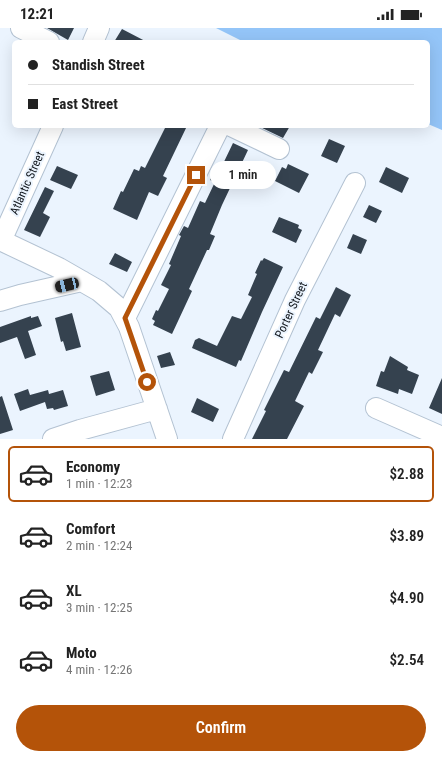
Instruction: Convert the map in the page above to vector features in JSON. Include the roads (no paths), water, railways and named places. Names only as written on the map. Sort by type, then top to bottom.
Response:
[{"type":"street","points":[[21,28],[45,40]]},
{"type":"street","points":[[94,40],[99,28]]},
{"type":"street","name":"Atlantic Street","points":[[0,240],[52,128]]},
{"type":"street","points":[[125,318],[219,128]]},
{"type":"street","points":[[235,128],[279,149]]},
{"type":"street","name":"Porter Street","points":[[233,439],[295,300],[355,182]]},
{"type":"street","points":[[0,240],[82,281],[110,299],[119,308],[125,318],[167,439]]},
{"type":"street","points":[[0,302],[20,295],[82,281]]},
{"type":"street","points":[[376,408],[442,437]]},
{"type":"street","points":[[53,439],[157,409]]},
{"type":"water","points":[[216,28],[442,28],[442,130],[430,125],[430,40],[240,40]]}]
